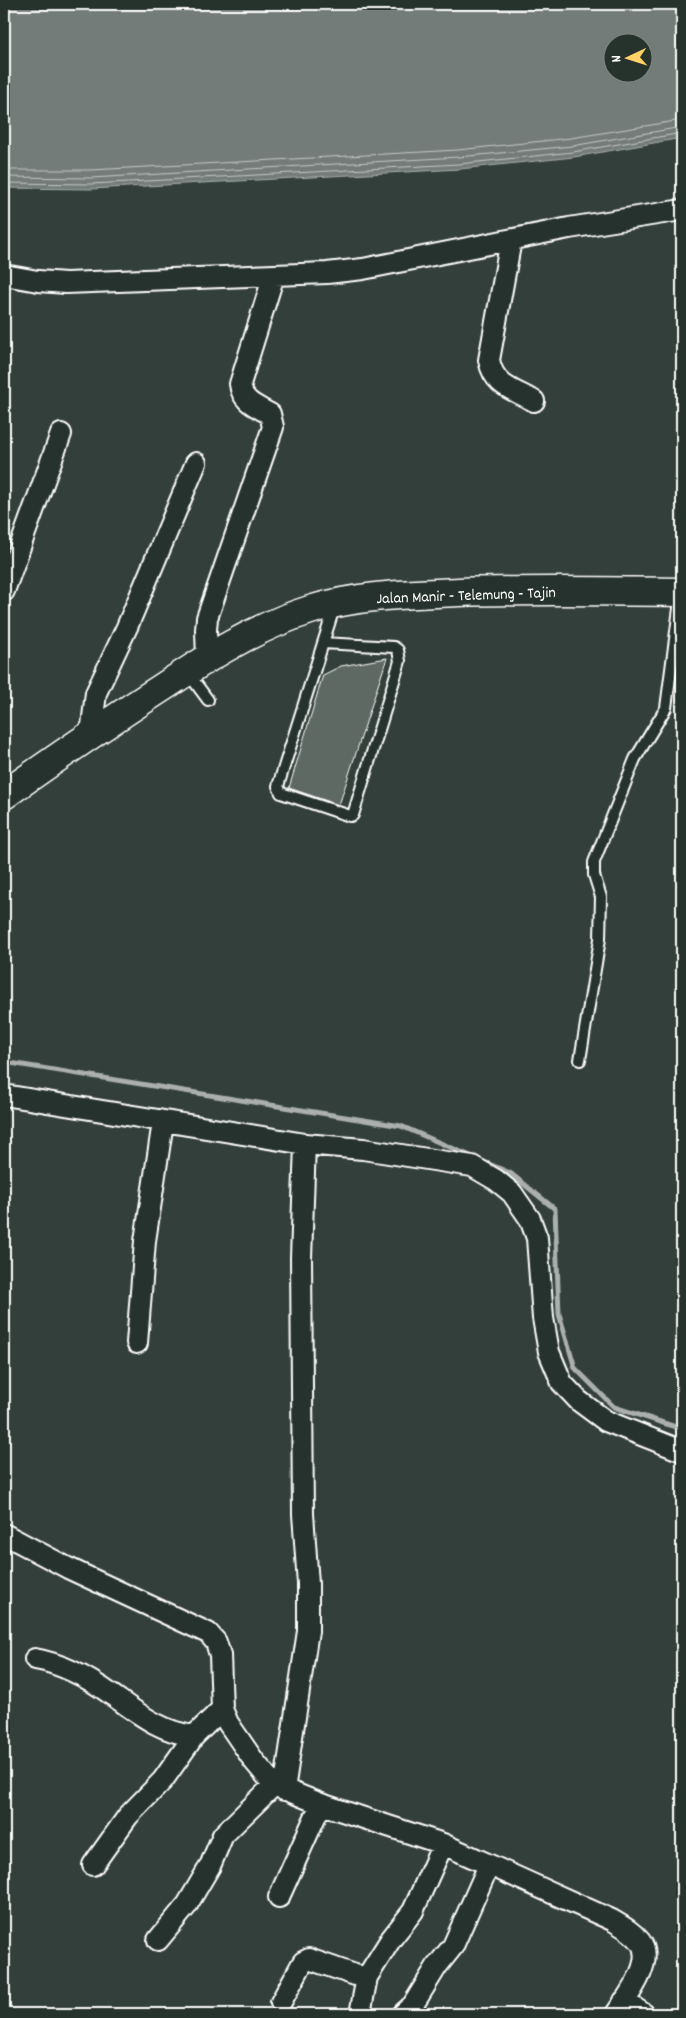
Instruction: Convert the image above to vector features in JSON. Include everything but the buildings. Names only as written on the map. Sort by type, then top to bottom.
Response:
[{"type":"main road","name":"Jalan Manir - Telemung - Tajin","points":[[4,795],[91,734],[197,666],[261,628],[310,610],[335,604],[418,594],[525,590],[682,592]]},
{"type":"street","points":[[4,275],[38,282],[66,284],[327,273],[363,269],[511,240],[682,210]]},
{"type":"street","points":[[511,240],[489,360],[491,370],[497,380],[534,401]]},
{"type":"street","points":[[197,666],[207,618],[273,427],[270,414],[246,400],[241,393],[240,384],[274,275]]},
{"type":"street","points":[[4,591],[61,434]]},
{"type":"street","points":[[91,734],[96,693],[127,627],[196,463]]},
{"type":"street","points":[[4,1095],[305,1144],[363,1149],[472,1166],[496,1180],[512,1194],[530,1219],[537,1238],[543,1318],[550,1352],[562,1383],[579,1401],[606,1421],[682,1451]]},
{"type":"street","points":[[137,1343],[145,1241],[164,1122]]},
{"type":"street","points":[[158,1940],[187,1905],[210,1866],[224,1835],[279,1788],[308,1631],[309,1612],[304,1514],[301,1258],[305,1144]]},
{"type":"street","points":[[4,1534],[68,1568],[208,1633],[216,1642],[220,1656],[222,1708],[228,1723],[254,1761],[279,1788],[321,1804],[443,1844],[612,1920],[631,1932],[642,1943],[645,1954],[644,1969],[620,2008],[644,2014]]},
{"type":"street","points":[[35,1659],[65,1668],[102,1688],[141,1717],[181,1735],[194,1736]]},
{"type":"street","points":[[92,1865],[128,1816],[163,1780],[194,1736],[222,1708]]},
{"type":"street","points":[[279,1897],[321,1804]]},
{"type":"street","points":[[360,2014],[367,1977],[391,1939],[413,1912],[443,1844]]},
{"type":"street","points":[[403,2014],[413,2005],[437,1966],[453,1946],[490,1865]]},
{"type":"street","points":[[281,2002],[303,1962],[309,1959],[355,1975],[367,1977]]},
{"type":"lane","points":[[580,1060],[600,939],[601,897],[594,875],[594,862],[636,759],[666,708],[682,592]]},
{"type":"lane","points":[[323,643],[394,647],[400,655],[400,661],[353,815],[350,816],[281,793],[278,790],[323,643],[335,604]]},
{"type":"lane","points":[[197,666],[208,700]]},
{"type":"water","points":[[4,4],[682,4],[682,138],[574,157],[460,169],[91,189],[4,188]]},
{"type":"waterway","points":[[4,1062],[401,1126],[510,1173],[555,1209],[559,1314],[575,1368],[614,1407],[682,1429]]}]
